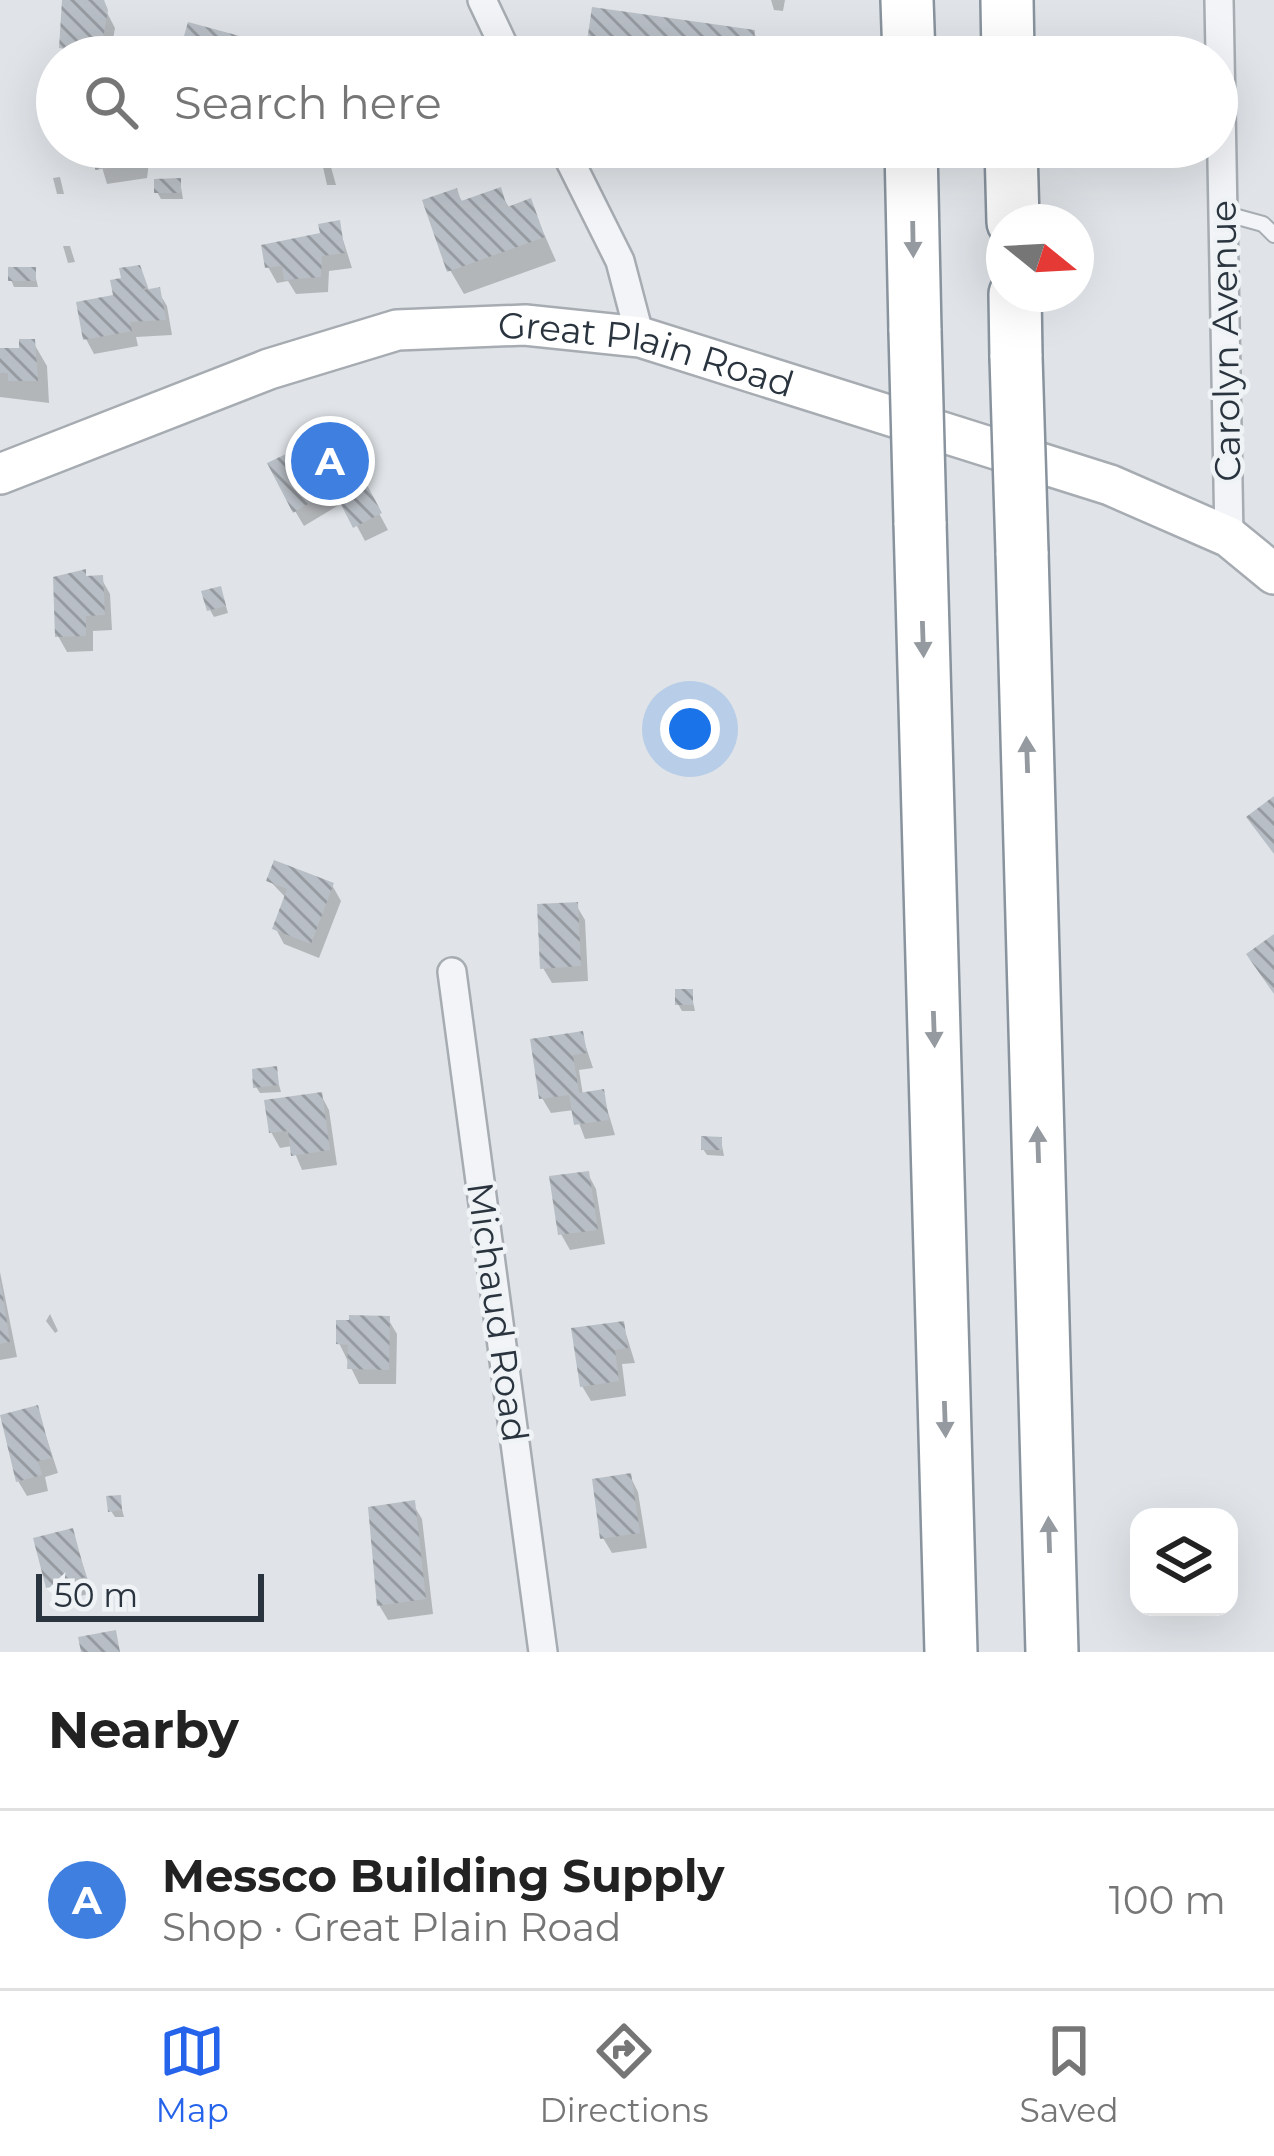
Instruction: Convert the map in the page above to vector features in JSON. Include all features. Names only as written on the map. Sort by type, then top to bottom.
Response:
[{"type":"highway","points":[[907,0],[908,36]]},
{"type":"highway","points":[[1006,0],[1007,36]]},
{"type":"highway","points":[[911,168],[951,1652]]},
{"type":"highway","points":[[1011,168],[1012,204]]},
{"type":"highway","points":[[1015,312],[1052,1652]]},
{"type":"main road","name":"Great Plain Road","points":[[0,474],[254,375],[398,330],[525,325],[640,337],[1110,485],[1170,506],[1229,537],[1274,574]]},
{"type":"street","points":[[482,0],[499,36]]},
{"type":"street","name":"Carolyn Avenue","points":[[1219,0],[1220,36]]},
{"type":"street","points":[[574,168],[620,261],[640,337]]},
{"type":"street","name":"Carolyn Avenue","points":[[1222,168],[1229,537]]},
{"type":"street","name":"Michaud Road","points":[[452,972],[543,1652]]},
{"type":"lane","points":[[1223,213],[1263,224],[1274,235]]},
{"type":"building","points":[[62,0],[104,0],[108,10],[104,36],[60,36]]},
{"type":"building","points":[[592,7],[755,30],[754,36],[588,36]]},
{"type":"building","points":[[188,22],[240,36],[184,36]]},
{"type":"building","points":[[181,178],[181,193],[154,193],[154,179]]},
{"type":"building","points":[[501,187],[507,207],[531,198],[545,237],[447,272],[422,200],[457,188],[461,201]]},
{"type":"building","points":[[340,220],[345,253],[322,256],[321,277],[284,280],[282,266],[265,268],[261,245],[320,233],[318,224]]},
{"type":"building","points":[[140,265],[148,287],[138,291],[160,287],[166,320],[130,322],[132,331],[83,340],[76,302],[113,295],[110,280],[121,278],[119,268]]},
{"type":"building","points":[[8,267],[36,267],[36,281],[8,281]]},
{"type":"building","points":[[19,339],[35,339],[38,381],[8,381],[8,373],[0,373],[0,348],[19,348]]},
{"type":"building","points":[[332,446],[353,487],[365,481],[382,513],[353,528],[333,489],[293,513],[267,463],[286,454],[293,466]]},
{"type":"building","points":[[86,569],[86,576],[103,575],[105,615],[86,616],[86,636],[55,637],[53,577]]},
{"type":"building","points":[[221,586],[226,606],[207,611],[201,591]]},
{"type":"building","points":[[1274,796],[1274,854],[1246,817]]},
{"type":"building","points":[[274,860],[334,883],[311,944],[272,929],[287,889],[266,881]]},
{"type":"building","points":[[578,902],[581,966],[540,969],[537,904]]},
{"type":"building","points":[[1274,934],[1274,994],[1246,954]]},
{"type":"building","points":[[675,989],[693,989],[693,1005],[675,1005]]},
{"type":"building","points":[[583,1031],[587,1053],[573,1055],[579,1093],[604,1089],[609,1120],[574,1125],[569,1095],[539,1099],[530,1039]]},
{"type":"building","points":[[277,1066],[279,1085],[253,1088],[252,1069]]},
{"type":"building","points":[[322,1092],[330,1150],[291,1156],[288,1131],[269,1133],[264,1100]]},
{"type":"building","points":[[701,1136],[722,1137],[722,1150],[701,1150]]},
{"type":"building","points":[[589,1171],[598,1230],[558,1235],[549,1176]]},
{"type":"building","points":[[0,1278],[10,1342],[0,1344]]},
{"type":"building","points":[[349,1315],[390,1316],[389,1370],[347,1369],[348,1345],[336,1344],[336,1320],[349,1320]]},
{"type":"building","points":[[624,1321],[628,1348],[615,1350],[619,1381],[580,1387],[571,1328]]},
{"type":"building","points":[[38,1405],[52,1458],[38,1461],[42,1475],[16,1482],[0,1415]]},
{"type":"building","points":[[631,1473],[640,1533],[600,1539],[592,1479]]},
{"type":"building","points":[[121,1495],[122,1510],[108,1512],[106,1496]]},
{"type":"building","points":[[415,1500],[426,1599],[377,1606],[368,1507]]},
{"type":"building","points":[[73,1528],[86,1577],[46,1588],[33,1538]]},
{"type":"building","points":[[116,1630],[120,1652],[81,1652],[78,1637]]},
{"type":"place","name":"Messco Building Supply","points":[[330,461]]}]
